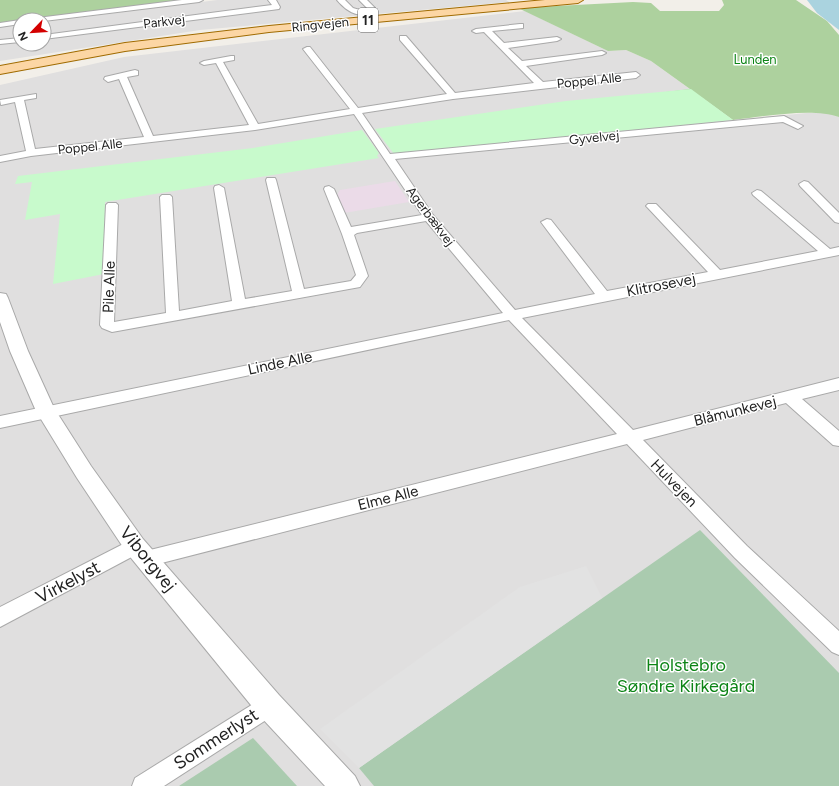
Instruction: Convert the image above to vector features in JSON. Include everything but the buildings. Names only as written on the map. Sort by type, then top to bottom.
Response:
[{"type":"main road","name":"Ringvejen","points":[[0,70],[125,47],[269,29],[578,0]]},
{"type":"main road","name":"Ringvejen","points":[[0,75],[158,44]]},
{"type":"street","name":"Parkvej","points":[[52,18],[199,0]]},
{"type":"street","name":"Parkvej","points":[[52,36],[276,7],[272,0]]},
{"type":"street","points":[[341,0],[350,11],[366,12],[371,8],[363,0]]},
{"type":"street","points":[[0,25],[12,23]]},
{"type":"street","points":[[476,31],[520,26]]},
{"type":"street","name":"Poppel Alle","points":[[486,30],[541,85]]},
{"type":"street","points":[[414,36],[399,38],[453,96]]},
{"type":"street","points":[[502,46],[557,39]]},
{"type":"street","points":[[0,42],[12,41]]},
{"type":"street","points":[[296,50],[318,47]]},
{"type":"street","points":[[307,48],[356,111]]},
{"type":"street","name":"Poppel Alle","points":[[520,64],[602,53]]},
{"type":"street","points":[[204,63],[232,58]]},
{"type":"street","points":[[218,60],[255,127]]},
{"type":"street","points":[[108,79],[135,74]]},
{"type":"street","points":[[122,76],[150,140]]},
{"type":"street","name":"Poppel Alle","points":[[0,159],[31,153],[255,127],[453,96],[541,85],[636,76]]},
{"type":"street","points":[[1,102],[33,96]]},
{"type":"street","points":[[19,98],[31,153]]},
{"type":"street","name":"Agerbækvej","points":[[356,111],[429,217],[513,316]]},
{"type":"street","name":"Gyvelvej","points":[[388,157],[784,119],[798,126]]},
{"type":"street","points":[[271,180],[299,294]]},
{"type":"street","points":[[804,184],[839,220]]},
{"type":"street","points":[[219,188],[239,304]]},
{"type":"street","name":"Pile Alle","points":[[112,205],[107,325],[112,327],[355,284],[362,276],[348,234],[329,189]]},
{"type":"street","name":"Klitrosevej","points":[[757,193],[833,252]]},
{"type":"street","points":[[166,197],[173,316]]},
{"type":"street","name":"Klitrosevej","points":[[652,206],[717,274]]},
{"type":"street","points":[[348,234],[353,230],[429,217]]},
{"type":"street","points":[[547,222],[604,296]]},
{"type":"street","name":"Klitrosevej","points":[[513,316],[604,296],[833,252]]},
{"type":"street","name":"Viborgvej","points":[[1,305],[19,351],[46,411],[84,472],[141,552],[269,705],[345,786]]},
{"type":"street","name":"Linde Alle","points":[[0,422],[46,411],[513,316]]},
{"type":"street","name":"Hulvejen","points":[[513,316],[741,552],[839,645]]},
{"type":"street","name":"Blåmunkevej","points":[[630,437],[839,384]]},
{"type":"street","points":[[789,397],[839,440]]},
{"type":"street","name":"Elme Alle","points":[[141,552],[630,437]]},
{"type":"street","name":"Virkelyst","points":[[0,617],[141,552]]},
{"type":"street","name":"Sommerlyst","points":[[143,786],[269,705]]},
{"type":"shaded area","points":[[217,0],[506,0],[509,2],[200,30],[0,61],[0,27],[12,26],[12,52],[52,52],[52,21]]},
{"type":"shaded area","points":[[525,11],[608,51],[626,50],[651,61],[733,120],[807,113],[828,113],[839,117],[839,786],[0,786],[0,85],[124,57]]},
{"type":"shaded area","points":[[395,181],[409,202],[344,213],[337,195],[340,190]]},
{"type":"shaded area","points":[[586,566],[602,598],[359,768],[320,729],[520,587]]},
{"type":"green space","points":[[0,0],[181,0],[52,16],[52,12],[12,12],[12,21],[0,23]]},
{"type":"green space","name":"Lunden","points":[[722,0],[796,0],[827,21],[839,35],[839,117],[828,114],[801,113],[733,120],[701,97],[658,93],[690,89],[651,61],[626,50],[608,51],[518,8],[633,2],[651,3],[660,11],[719,11],[724,5]]},
{"type":"green space","points":[[691,89],[733,120],[394,154],[375,129],[566,101]]},
{"type":"green space","points":[[362,130],[379,153],[377,156],[379,158],[105,202],[104,274],[53,284],[60,214],[25,220],[32,182],[15,184],[18,176],[253,148]]},
{"type":"green space","name":"Holstebro Søndre Kirkegård","points":[[700,530],[839,673],[839,786],[374,786],[359,768]]},
{"type":"green space","points":[[253,738],[297,786],[179,786]]},
{"type":"water","points":[[807,0],[839,0],[839,30],[817,13]]}]
